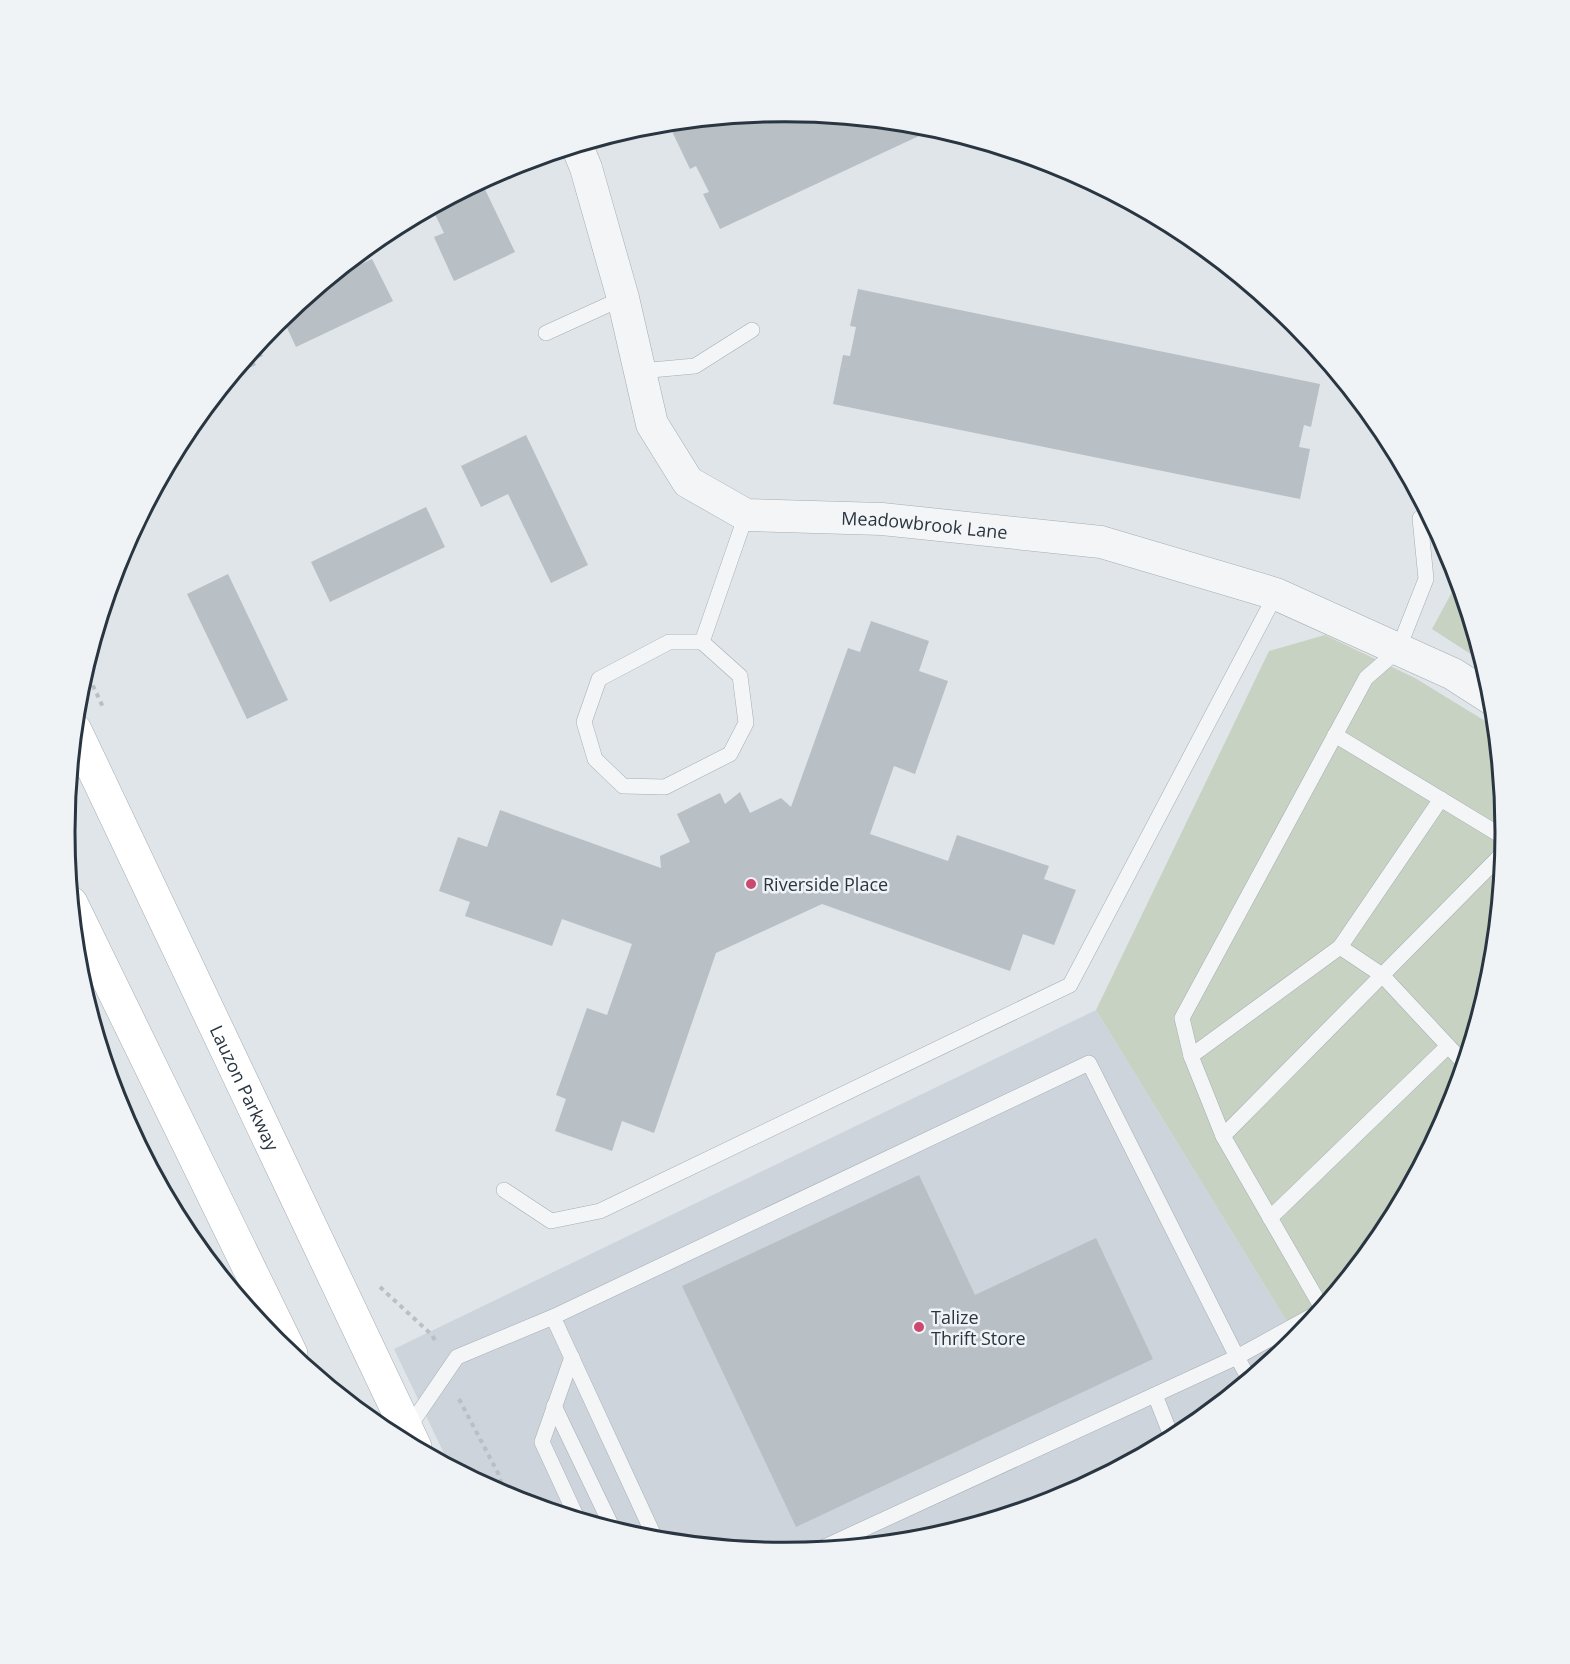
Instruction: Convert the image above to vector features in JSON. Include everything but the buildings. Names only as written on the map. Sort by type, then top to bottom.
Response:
[{"type":"main road","name":"Lauzon Parkway","points":[[81,742],[409,1433]]},
{"type":"main road","points":[[81,923],[279,1330]]},
{"type":"street","name":"Meadowbrook Lane","points":[[580,153],[623,298],[652,424],[688,482],[746,515],[882,519],[1101,542],[1276,594],[1453,674],[1481,692]]},
{"type":"lane","points":[[546,333],[623,298]]},
{"type":"lane","points":[[640,371],[695,366],[752,330]]},
{"type":"lane","points":[[702,642],[746,515]]},
{"type":"lane","points":[[1318,1301],[1223,1136],[1191,1056],[1182,1018],[1366,678],[1398,650],[1426,579],[1420,518]]},
{"type":"lane","points":[[504,1191],[551,1221],[600,1211],[1070,985],[1276,594]]},
{"type":"lane","points":[[669,642],[702,642],[740,676],[746,723],[730,754],[665,787],[623,786],[595,759],[584,722],[599,679],[669,642]]},
{"type":"lane","points":[[1335,735],[1495,832]]},
{"type":"lane","points":[[1191,1056],[1340,948],[1441,799]]},
{"type":"lane","points":[[1223,1136],[1494,862]]},
{"type":"lane","points":[[1340,948],[1382,975],[1458,1057]]},
{"type":"lane","points":[[1270,1218],[1448,1046]]},
{"type":"lane","points":[[412,1436],[457,1357],[553,1317],[1089,1063],[1245,1372]]},
{"type":"lane","points":[[553,1317],[651,1529]]},
{"type":"lane","points":[[842,1539],[1237,1357],[1296,1325]]},
{"type":"lane","points":[[572,1357],[542,1442],[573,1509]]},
{"type":"lane","points":[[1155,1395],[1168,1429]]},
{"type":"lane","points":[[555,1406],[609,1520]]},
{"type":"path","points":[[460,1401],[501,1483]]},
{"type":"shaded area","points":[[1096,1010],[1292,1329],[1253,1366],[1179,1422],[1140,1447],[1057,1488],[969,1518],[924,1528],[878,1536],[785,1542],[692,1536],[601,1518],[513,1488],[471,1469],[445,1455],[394,1349]]},
{"type":"green space","points":[[1452,591],[1473,655],[1432,629]]},
{"type":"green space","points":[[1325,635],[1415,678],[1486,721],[1495,832],[1489,925],[1481,971],[1471,1016],[1441,1104],[1400,1187],[1375,1226],[1319,1300],[1292,1329],[1096,1010],[1269,651]]},
{"type":"place","name":"Riverside Place","points":[[751,884]]},
{"type":"place","name":"Talize Thrift Store","points":[[919,1327]]}]
